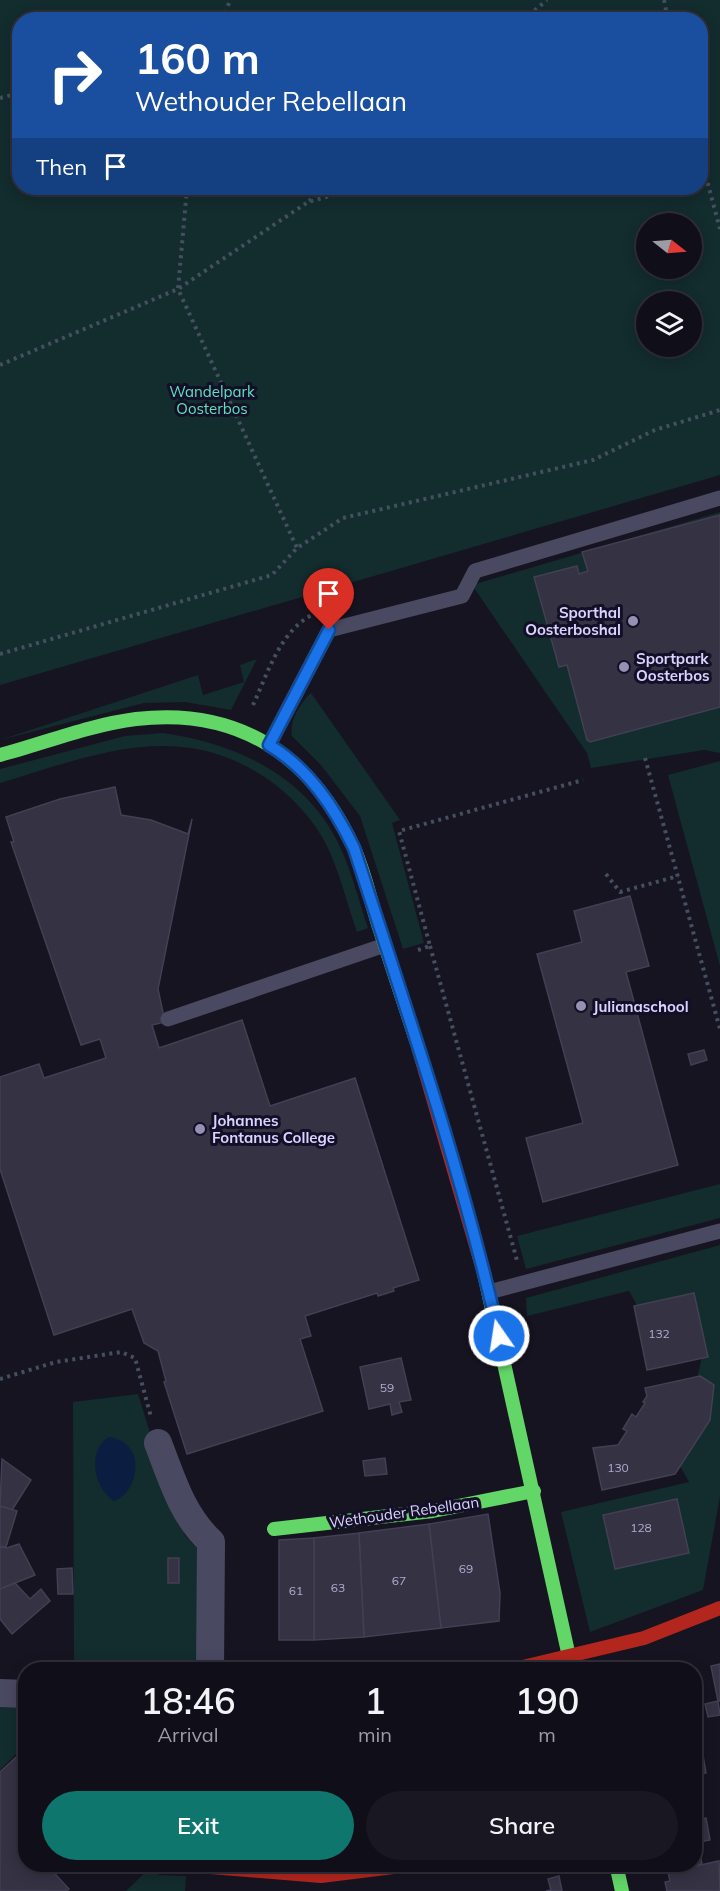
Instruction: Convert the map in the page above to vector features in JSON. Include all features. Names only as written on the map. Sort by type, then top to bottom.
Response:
[{"type":"street","points":[[0,756],[115,723],[155,717],[195,720],[241,730],[290,757],[314,783],[339,817],[354,848],[422,1059],[489,1292],[571,1662]]},
{"type":"street","points":[[158,1443],[184,1509],[196,1528],[211,1542],[210,1662]]},
{"type":"street","name":"Wethouder Rebellaan","points":[[274,1529],[433,1511],[534,1491]]},
{"type":"street","points":[[574,1662],[720,1608]]},
{"type":"street","points":[[0,1693],[18,1694]]},
{"type":"street","points":[[244,1872],[322,1884],[380,1872]]},
{"type":"street","points":[[618,1872],[622,1891]]},
{"type":"lane","points":[[269,745],[329,630],[462,596],[475,571],[720,498]]},
{"type":"lane","points":[[168,1019],[387,952]]},
{"type":"lane","points":[[489,1292],[720,1231]]},
{"type":"path","points":[[533,12],[547,0]]},
{"type":"path","points":[[708,184],[720,229]]},
{"type":"path","points":[[187,195],[178,289],[297,548]]},
{"type":"path","points":[[0,365],[178,289],[316,195]]},
{"type":"path","points":[[308,202],[334,195]]},
{"type":"path","points":[[0,654],[272,575],[297,548],[343,518],[593,460],[655,430],[720,410]]},
{"type":"path","points":[[645,758],[720,1029]]},
{"type":"path","points":[[523,1283],[399,831],[583,780]]},
{"type":"path","points":[[606,874],[620,892],[678,876]]},
{"type":"path","points":[[387,952],[430,946]]},
{"type":"path","points":[[0,1379],[56,1362],[121,1352],[135,1358],[158,1443]]},
{"type":"green space","name":"Wandelpark Oosterbos","points":[[0,0],[720,0],[720,475],[0,685]]},
{"type":"green space","name":"Sportpark Oosterbos","points":[[720,512],[720,753],[704,750],[591,768],[587,753],[472,585]]},
{"type":"green space","points":[[257,659],[231,710],[185,702],[144,703],[0,740],[198,675],[203,695],[244,682],[240,665]]},
{"type":"green space","points":[[311,693],[400,820],[392,823],[424,943],[403,949],[360,816],[321,765],[292,736],[292,724],[296,713]]},
{"type":"green space","points":[[163,733],[214,744],[239,753],[262,764],[303,795],[320,814],[340,847],[368,928],[357,932],[332,856],[307,816],[273,783],[230,759],[198,749],[165,746],[133,748],[67,762],[0,783],[0,769],[125,736]]},
{"type":"green space","points":[[720,761],[720,966],[668,775]]},
{"type":"green space","points":[[720,1184],[720,1218],[526,1269],[517,1236]]},
{"type":"green space","points":[[720,1245],[720,1496],[703,1590],[590,1632],[561,1512],[689,1482],[677,1461],[703,1353],[639,1309],[629,1291],[527,1316],[526,1298]]},
{"type":"green space","points":[[138,1394],[177,1519],[185,1535],[199,1551],[198,1662],[74,1662],[73,1402]]},
{"type":"green space","points":[[0,1705],[18,1706],[18,1752],[0,1770]]},
{"type":"green space","points":[[146,1872],[186,1876],[185,1891],[126,1891]]},
{"type":"water","points":[[109,1437],[121,1441],[129,1448],[136,1467],[130,1487],[123,1496],[114,1501],[102,1488],[95,1469],[97,1451]]},
{"type":"building","name":"Sportpark Oosterbos","points":[[720,515],[720,707],[590,742],[587,740],[567,665],[559,667],[534,577],[577,566],[579,574],[588,571],[582,552]]},
{"type":"building","points":[[115,787],[121,815],[151,820],[188,834],[192,819],[158,989],[165,1022],[152,1025],[159,1048],[242,1020],[270,1106],[355,1078],[419,1280],[393,1288],[394,1291],[378,1296],[377,1293],[305,1316],[311,1336],[300,1339],[323,1411],[187,1454],[164,1382],[166,1381],[158,1351],[144,1343],[132,1309],[54,1335],[0,1169],[0,1077],[39,1064],[44,1078],[106,1058],[100,1039],[81,1045],[11,842],[14,842],[6,817],[60,799]]},
{"type":"building","points":[[630,896],[649,966],[626,972],[678,1165],[543,1202],[526,1138],[583,1123],[537,954],[582,942],[574,911]]},
{"type":"building","points":[[704,1050],[707,1060],[691,1065],[688,1054]]},
{"type":"building","points":[[694,1293],[708,1357],[647,1370],[634,1306]]},
{"type":"building","points":[[401,1358],[411,1400],[399,1402],[402,1412],[392,1415],[390,1404],[369,1409],[360,1367]]},
{"type":"building","points":[[700,1376],[714,1385],[710,1420],[675,1474],[602,1490],[593,1448],[618,1445],[627,1431],[623,1429],[632,1414],[636,1417],[645,1403],[643,1402],[647,1396],[645,1388]]},
{"type":"building","points":[[385,1458],[387,1474],[365,1476],[363,1461]]},
{"type":"building","points":[[2,1459],[31,1480],[12,1510],[0,1506]]},
{"type":"building","points":[[677,1499],[689,1553],[615,1569],[603,1515]]},
{"type":"building","points":[[0,1506],[17,1511],[6,1547],[0,1547]]},
{"type":"building","points":[[488,1514],[500,1593],[499,1621],[441,1628],[429,1524]]},
{"type":"building","points":[[429,1524],[441,1628],[364,1637],[359,1533]]},
{"type":"building","points":[[359,1533],[364,1637],[314,1640],[314,1538]]},
{"type":"building","points":[[314,1538],[314,1640],[279,1640],[279,1540]]},
{"type":"building","points":[[19,1544],[35,1575],[0,1589],[0,1547],[7,1548]]},
{"type":"building","points":[[168,1558],[179,1558],[179,1583],[168,1583]]},
{"type":"building","points":[[72,1568],[73,1594],[58,1594],[57,1569]]},
{"type":"building","points":[[15,1583],[30,1599],[41,1589],[50,1601],[12,1634],[0,1619],[0,1589]]},
{"type":"building","points":[[720,1664],[720,1701],[718,1701],[711,1666]]},
{"type":"building","points":[[718,1701],[720,1715],[708,1717],[705,1704]]},
{"type":"building","points":[[702,1750],[706,1773],[702,1774]]},
{"type":"building","points":[[18,1755],[18,1872],[53,1872],[69,1889],[66,1891],[0,1891],[0,1772]]},
{"type":"building","points":[[706,1818],[710,1840],[702,1842],[702,1819]]},
{"type":"building","points":[[719,1861],[720,1891],[667,1891],[665,1882],[670,1881],[668,1872],[702,1872],[702,1865]]},
{"type":"building","points":[[559,1876],[562,1891],[546,1891],[551,1890],[548,1879]]},
{"type":"traffic: fast","points":[[0,755],[101,725],[136,719],[173,717],[207,721],[238,730],[267,744],[293,763],[316,786],[336,814],[353,846],[364,874],[416,1040]]},
{"type":"traffic: fast","points":[[484,1273],[570,1662]]},
{"type":"traffic: fast","points":[[274,1529],[433,1511],[534,1491]]},
{"type":"traffic: fast","points":[[618,1872],[622,1891]]},
{"type":"traffic: jam","points":[[416,1040],[484,1273]]},
{"type":"traffic: jam","points":[[544,1662],[644,1638],[720,1608]]},
{"type":"traffic: jam","points":[[272,1872],[321,1876],[353,1872]]},
{"type":"place","name":"Sporthal Oosterboshal","points":[[633,621]]},
{"type":"place","name":"Sportpark Oosterbos","points":[[624,667]]},
{"type":"place","name":"Julianaschool","points":[[581,1006]]},
{"type":"place","name":"Johannes Fontanus College","points":[[200,1129]]},
{"type":"route","points":[[329,630],[269,745],[290,757],[314,783],[339,817],[354,848],[422,1059],[489,1292],[499,1336]]}]
